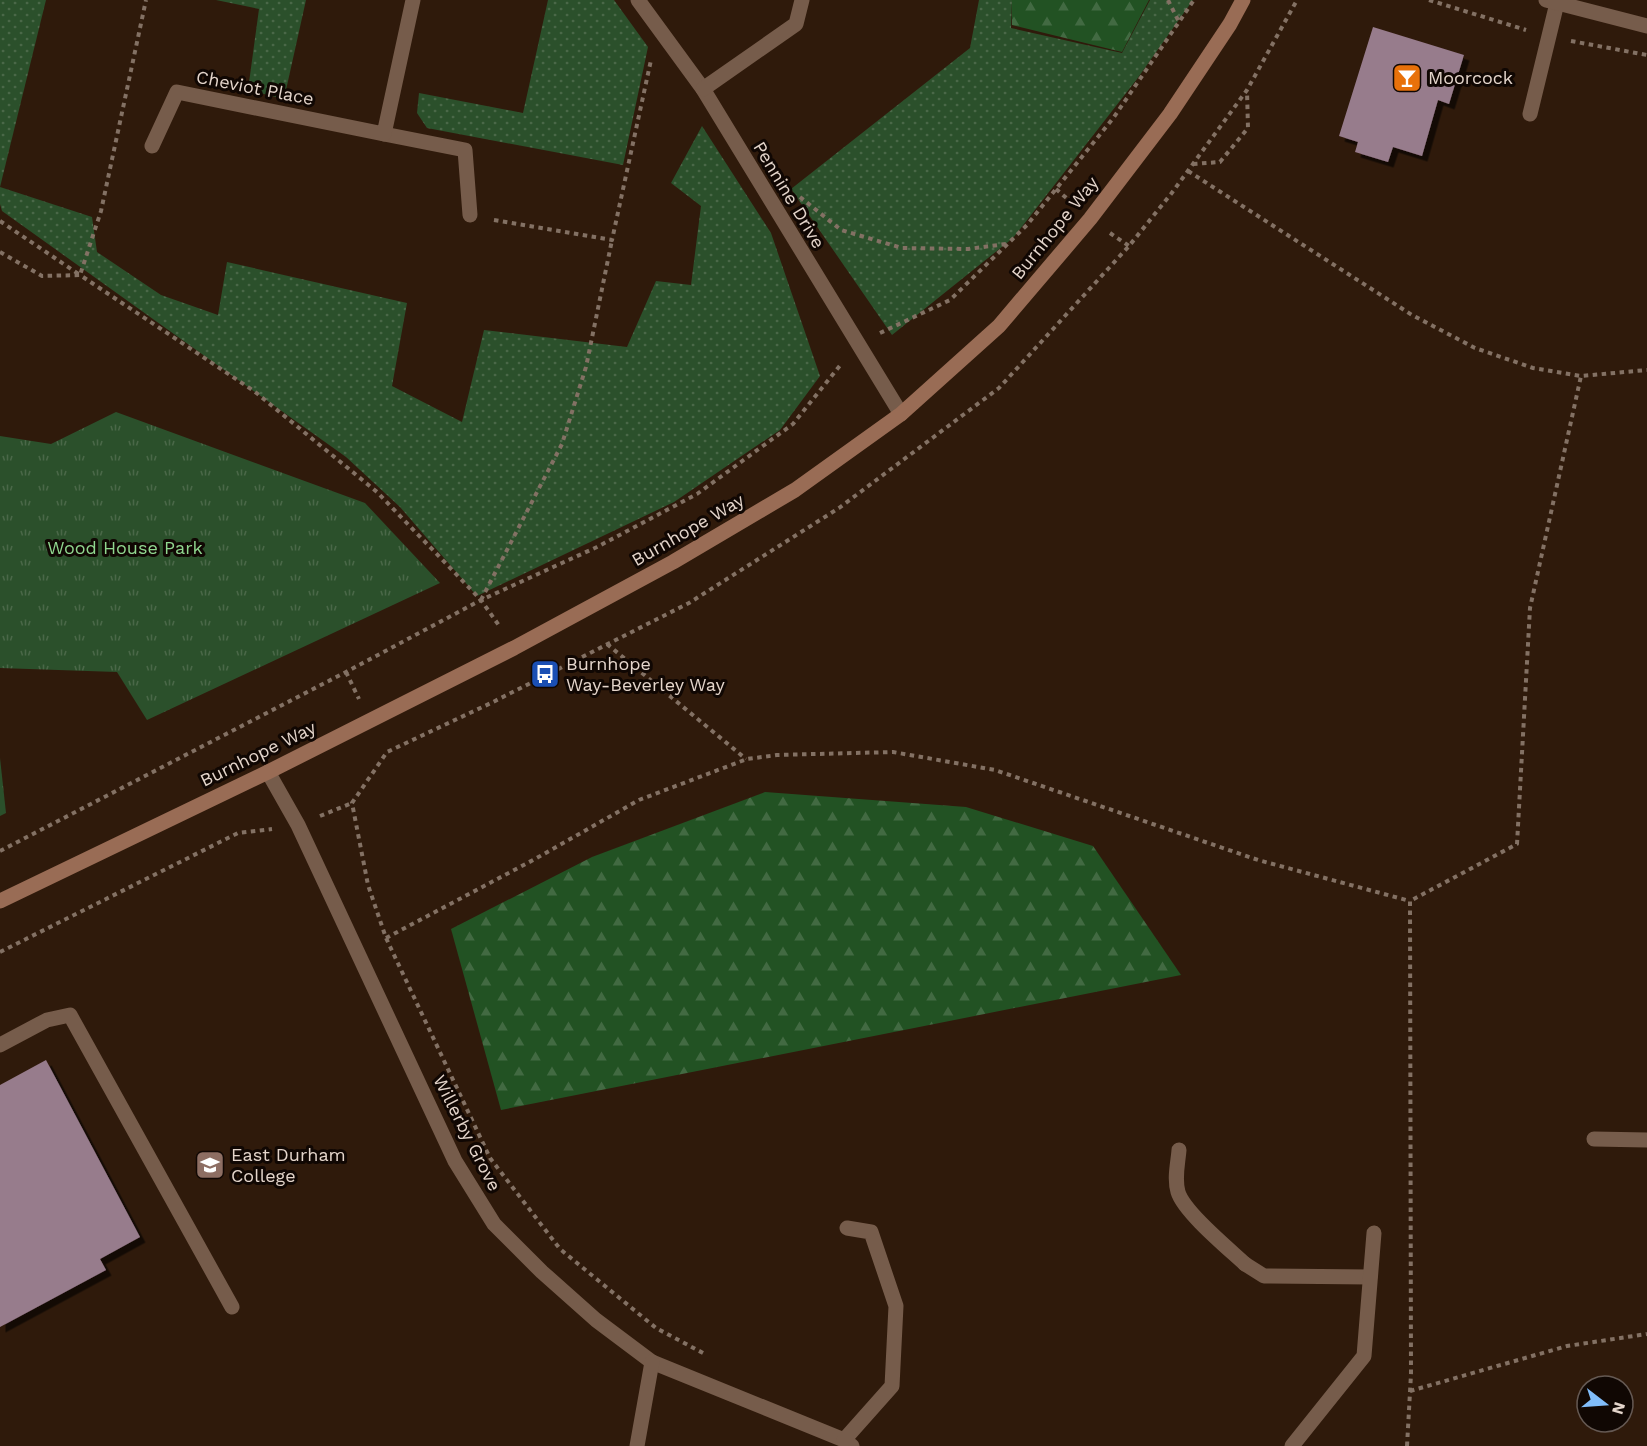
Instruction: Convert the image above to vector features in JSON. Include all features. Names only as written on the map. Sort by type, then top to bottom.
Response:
[{"type":"main road","name":"Burnhope Way","points":[[0,901],[268,772],[514,648],[673,562],[795,490],[901,414],[999,326],[1090,219],[1170,114],[1230,24],[1243,0]]},
{"type":"street","points":[[384,134],[413,0]]},
{"type":"street","name":"Pennine Drive","points":[[639,0],[703,89],[901,414]]},
{"type":"street","points":[[703,89],[796,24],[802,0]]},
{"type":"street","points":[[1530,114],[1552,2],[1647,27]]},
{"type":"street","name":"Cheviot Place","points":[[152,146],[177,92],[465,150],[470,215]]},
{"type":"street","name":"Willerby Grove","points":[[268,772],[298,825],[455,1161],[494,1224],[542,1272],[596,1320],[652,1362],[848,1443]]},
{"type":"street","points":[[0,1045],[48,1020],[70,1015],[232,1308]]},
{"type":"street","points":[[1594,1139],[1647,1140]]},
{"type":"street","points":[[1179,1150],[1176,1182],[1179,1194],[1187,1208],[1245,1264],[1264,1276],[1370,1277]]},
{"type":"street","points":[[847,1228],[871,1232],[896,1306],[892,1386],[848,1443]]},
{"type":"street","points":[[1292,1446],[1364,1356],[1374,1233]]},
{"type":"street","points":[[637,1446],[652,1362]]},
{"type":"path","points":[[80,274],[101,211],[146,0]]},
{"type":"path","points":[[1168,0],[1179,22]]},
{"type":"path","points":[[0,851],[481,600],[597,547],[696,494],[792,424],[857,344],[950,300],[1027,225],[1114,117],[1194,0]]},
{"type":"path","points":[[0,952],[238,833],[298,825],[352,803],[387,752],[491,703],[689,603],[839,508],[999,388],[1129,246],[1188,171],[1247,90],[1297,0]]},
{"type":"path","points":[[481,600],[562,444],[586,367],[658,27]]},
{"type":"path","points":[[1193,164],[1220,162],[1248,128],[1247,90]]},
{"type":"path","points":[[1188,171],[1412,315],[1465,343],[1533,368],[1581,376],[1647,370]]},
{"type":"path","points":[[792,190],[841,230],[902,248],[968,249],[1006,244]]},
{"type":"path","points":[[470,215],[612,240]]},
{"type":"path","points":[[0,221],[254,392],[377,492],[481,600],[514,648]]},
{"type":"path","points":[[0,252],[42,276],[80,274]]},
{"type":"path","points":[[386,938],[535,859],[639,800],[747,759],[777,755],[893,752],[995,770],[1258,860],[1410,901],[1517,844],[1530,608],[1581,376]]},
{"type":"path","points":[[607,644],[747,759]]},
{"type":"path","points":[[352,803],[368,885],[386,938],[490,1158],[560,1249],[656,1328],[707,1355]]},
{"type":"path","points":[[1407,1446],[1410,1391],[1410,901]]},
{"type":"path","points":[[1410,1391],[1567,1346],[1647,1334]]},
{"type":"green space","points":[[0,0],[46,0],[0,187]]},
{"type":"green space","points":[[216,0],[306,0],[284,99],[248,90],[259,9]]},
{"type":"green space","points":[[548,0],[614,0],[648,47],[623,165],[427,128],[417,113],[419,93],[523,113]]},
{"type":"green space","points":[[979,0],[1012,0],[1011,28],[1122,53],[1150,0],[1193,0],[1137,79],[1013,238],[892,335],[791,189],[970,48]]},
{"type":"green space","points":[[1012,0],[1149,0],[1122,52],[1012,25]]},
{"type":"green space","points":[[702,126],[771,233],[820,376],[780,430],[674,502],[477,596],[400,507],[346,457],[2,211],[0,204],[0,187],[92,217],[97,252],[161,295],[218,315],[227,262],[407,303],[392,386],[462,422],[484,330],[627,347],[656,281],[691,285],[701,206],[671,183]]},
{"type":"green space","name":"Wood House Park","points":[[116,412],[365,503],[440,583],[147,720],[117,672],[0,668],[0,436],[51,444]]},
{"type":"green space","points":[[0,758],[6,813],[0,816]]},
{"type":"green space","points":[[765,792],[966,807],[1093,846],[1181,975],[501,1110],[451,929],[592,857]]},
{"type":"building","name":"Moorcock","points":[[1373,27],[1464,55],[1449,104],[1438,100],[1422,156],[1393,147],[1388,162],[1355,152],[1358,142],[1339,136]]},
{"type":"building","points":[[46,1060],[140,1237],[100,1259],[106,1270],[0,1327],[0,1085]]},
{"type":"place","name":"Moorcock","points":[[1407,78]]},
{"type":"place","name":"Burnhope Way-Beverley Way","points":[[545,674]]},
{"type":"place","name":"East Durham College","points":[[210,1165]]}]
